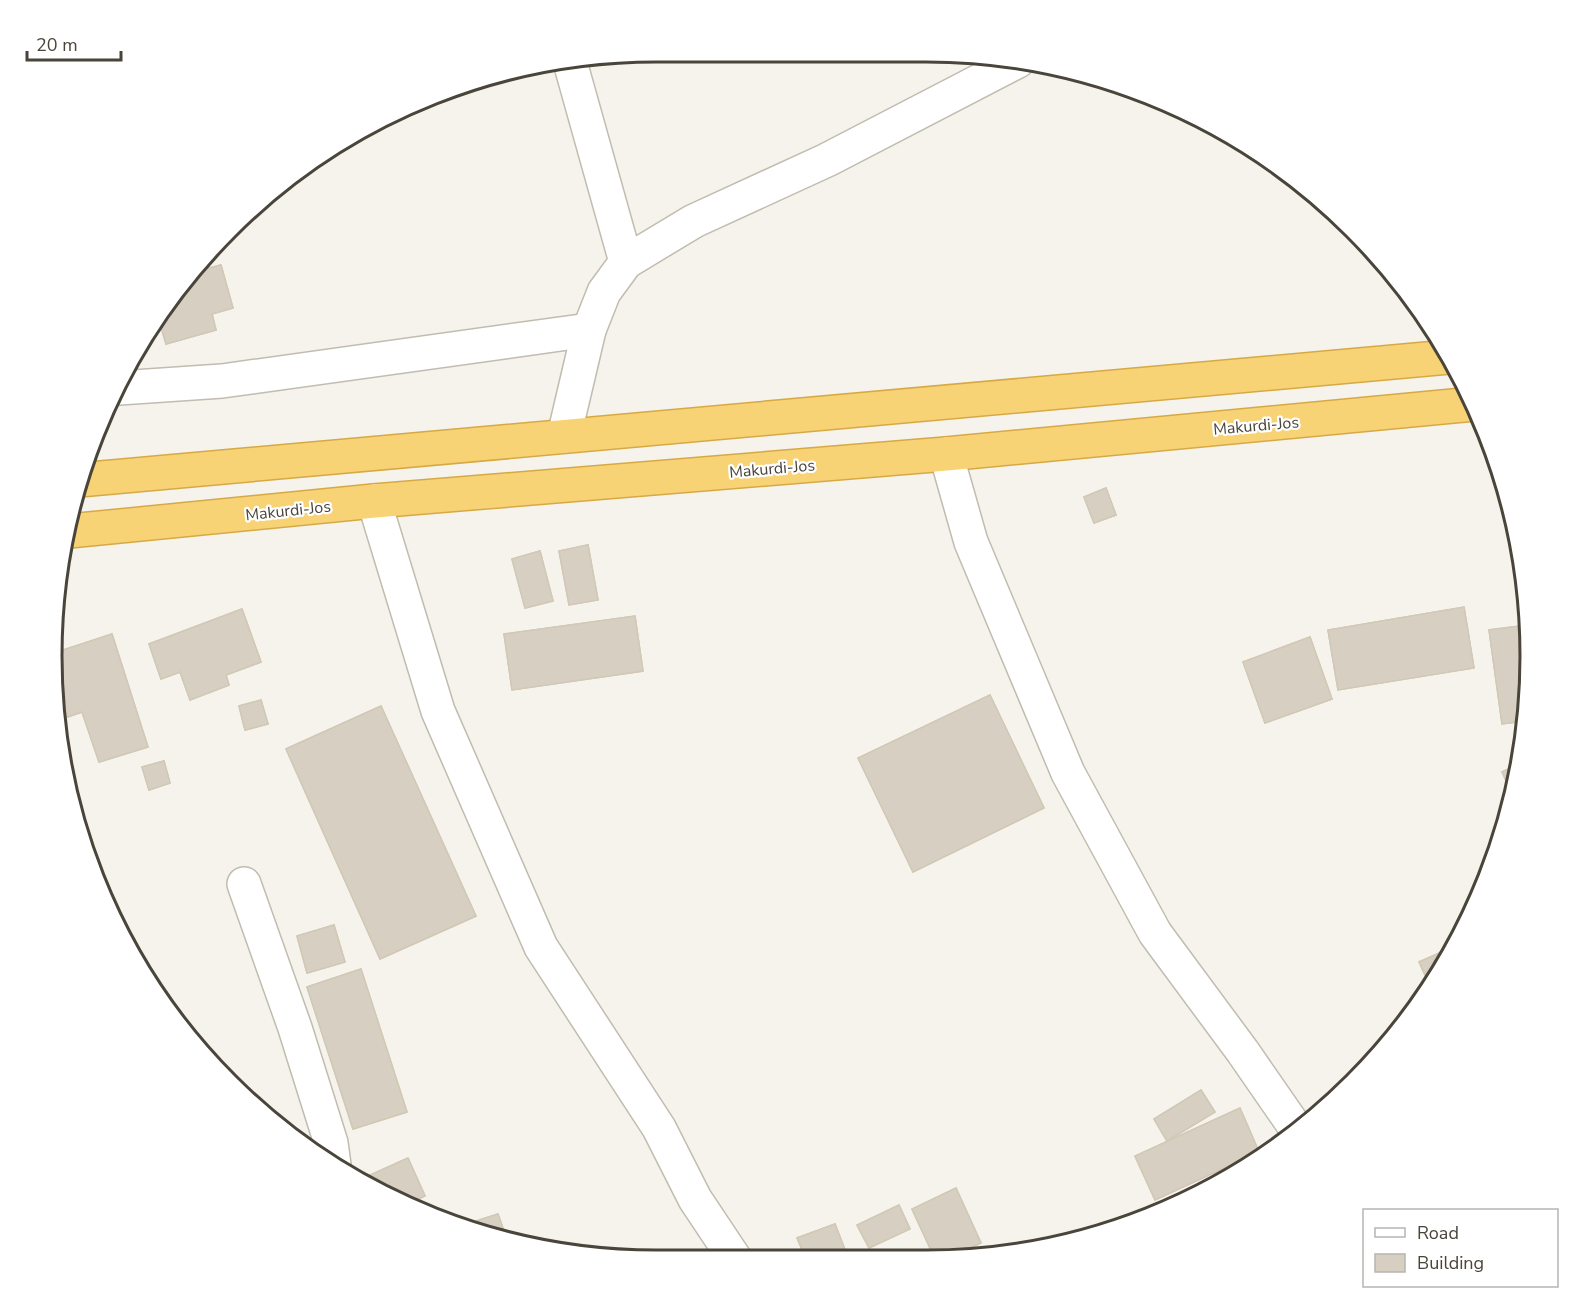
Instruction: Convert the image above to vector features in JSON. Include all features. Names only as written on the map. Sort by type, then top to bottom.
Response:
[{"type":"highway","points":[[89,479],[1440,358]]},
{"type":"highway","name":"Makurdi-Jos","points":[[75,530],[374,501],[946,454],[1464,405]]},
{"type":"street","points":[[564,436],[589,330],[604,292],[626,262],[694,221],[827,160],[1006,67]]},
{"type":"street","points":[[572,68],[626,262]]},
{"type":"street","points":[[126,388],[222,381],[589,330]]},
{"type":"street","points":[[946,454],[971,542],[1068,773],[1155,933],[1292,1123]]},
{"type":"street","points":[[374,501],[438,711],[540,947],[658,1128],[695,1199],[729,1250]]},
{"type":"street","points":[[244,884],[295,1028],[332,1154]]},
{"type":"building","points":[[221,265],[233,308],[212,314],[216,330],[166,344],[161,327],[204,269]]},
{"type":"building","points":[[221,265],[233,308],[212,314],[216,330],[166,344],[161,327],[204,269]]},
{"type":"building","points":[[1106,488],[1116,515],[1094,523],[1084,497]]},
{"type":"building","points":[[1106,488],[1116,515],[1094,523],[1084,497]]},
{"type":"building","points":[[588,545],[598,600],[569,605],[559,551]]},
{"type":"building","points":[[588,545],[598,600],[569,605],[559,551]]},
{"type":"building","points":[[540,551],[553,601],[525,608],[512,559]]},
{"type":"building","points":[[540,551],[553,601],[525,608],[512,559]]},
{"type":"building","points":[[1464,607],[1474,668],[1338,690],[1328,630]]},
{"type":"building","points":[[1464,607],[1474,668],[1338,690],[1328,630]]},
{"type":"building","points":[[242,609],[261,662],[226,675],[229,685],[190,700],[180,672],[161,679],[149,644]]},
{"type":"building","points":[[242,609],[261,662],[226,675],[229,685],[190,700],[180,672],[161,679],[149,644]]},
{"type":"building","points":[[635,616],[643,671],[512,690],[504,634]]},
{"type":"building","points":[[635,616],[643,671],[512,690],[504,634]]},
{"type":"building","points":[[1519,626],[1519,694],[1516,722],[1502,724],[1489,630]]},
{"type":"building","points":[[1519,626],[1519,694],[1516,722],[1502,724],[1489,630]]},
{"type":"building","points":[[112,634],[148,747],[99,762],[82,712],[65,718],[62,650]]},
{"type":"building","points":[[112,634],[148,747],[99,762],[82,712],[65,718],[62,650]]},
{"type":"building","points":[[1310,637],[1332,699],[1265,723],[1243,662]]},
{"type":"building","points":[[1310,637],[1332,699],[1265,723],[1243,662]]},
{"type":"building","points":[[990,695],[1044,808],[913,872],[858,758]]},
{"type":"building","points":[[990,695],[1044,808],[913,872],[858,758]]},
{"type":"building","points":[[261,700],[268,724],[245,730],[239,706]]},
{"type":"building","points":[[261,700],[268,724],[245,730],[239,706]]},
{"type":"building","points":[[381,706],[476,916],[380,959],[286,749]]},
{"type":"building","points":[[381,706],[476,916],[380,959],[286,749]]},
{"type":"building","points":[[164,761],[170,783],[149,790],[142,767]]},
{"type":"building","points":[[164,761],[170,783],[149,790],[142,767]]},
{"type":"building","points":[[1509,769],[1506,782],[1502,772]]},
{"type":"building","points":[[1509,769],[1506,782],[1502,772]]},
{"type":"building","points":[[334,925],[345,962],[307,973],[297,936]]},
{"type":"building","points":[[334,925],[345,962],[307,973],[297,936]]},
{"type":"building","points":[[1441,952],[1426,977],[1419,962]]},
{"type":"building","points":[[1441,952],[1426,977],[1419,962]]},
{"type":"building","points":[[361,969],[407,1112],[353,1129],[307,987]]},
{"type":"building","points":[[361,969],[407,1112],[353,1129],[307,987]]},
{"type":"building","points":[[1201,1090],[1215,1112],[1167,1141],[1154,1119]]},
{"type":"building","points":[[1201,1090],[1215,1112],[1167,1141],[1154,1119]]},
{"type":"building","points":[[1240,1108],[1258,1149],[1235,1163],[1155,1200],[1135,1156]]},
{"type":"building","points":[[1240,1108],[1258,1149],[1235,1163],[1155,1200],[1135,1156]]},
{"type":"building","points":[[408,1158],[425,1196],[418,1199],[369,1176]]},
{"type":"building","points":[[408,1158],[425,1196],[418,1199],[369,1176]]},
{"type":"building","points":[[956,1188],[981,1243],[972,1247],[931,1250],[912,1209]]},
{"type":"building","points":[[956,1188],[981,1243],[972,1247],[931,1250],[912,1209]]},
{"type":"building","points":[[899,1205],[910,1229],[869,1248],[857,1225]]},
{"type":"building","points":[[899,1205],[910,1229],[869,1248],[857,1225]]},
{"type":"building","points":[[498,1214],[503,1229],[502,1229],[476,1221]]},
{"type":"building","points":[[498,1214],[503,1229],[502,1229],[476,1221]]},
{"type":"building","points":[[835,1224],[845,1250],[802,1250],[797,1238]]},
{"type":"building","points":[[835,1224],[845,1250],[802,1250],[797,1238]]}]
